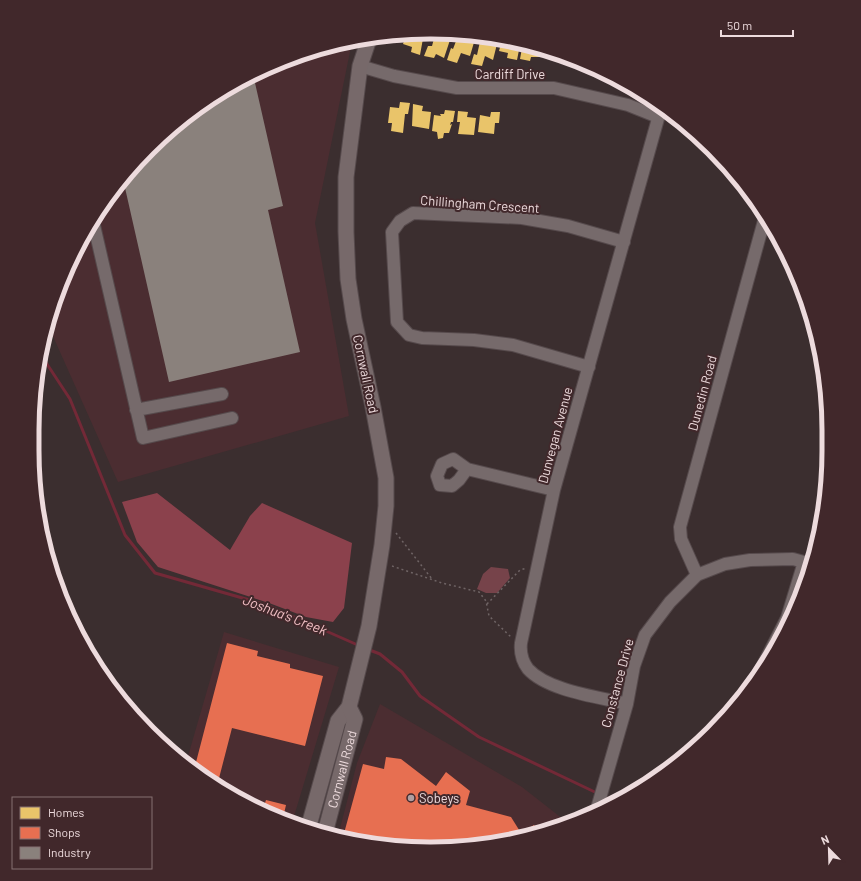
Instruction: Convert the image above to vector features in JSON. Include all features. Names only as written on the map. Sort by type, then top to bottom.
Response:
[{"type":"main road","name":"Cornwall Road","points":[[310,823],[338,721],[348,707],[358,673],[369,626],[384,520],[386,478],[374,407],[354,319],[348,279],[346,177],[360,66],[366,45]]},
{"type":"main road","name":"Cornwall Road","points":[[326,828],[356,719],[348,707]]},
{"type":"street","name":"Cardiff Drive","points":[[360,66],[394,76],[457,88],[554,88],[657,112]]},
{"type":"street","name":"Dunvegan Avenue","points":[[627,704],[561,688],[547,682],[528,669],[520,652],[554,490],[659,113]]},
{"type":"street","name":"Chillingham Crescent","points":[[589,367],[512,345],[474,340],[422,338],[409,335],[397,322],[392,232],[396,225],[406,217],[413,214],[522,218],[568,226],[624,242]]},
{"type":"street","name":"Dunedin Road","points":[[697,575],[680,539],[680,527],[763,224]]},
{"type":"street","points":[[95,229],[143,438],[232,418]]},
{"type":"street","points":[[136,410],[222,394]]},
{"type":"street","points":[[467,469],[554,490]]},
{"type":"street","name":"Constance Drive","points":[[598,805],[627,704],[634,666],[645,635],[670,602],[697,575],[726,564],[750,560],[793,559],[806,562]]},
{"type":"path","points":[[384,520],[405,543],[432,579]]},
{"type":"path","points":[[379,562],[479,592],[487,604],[489,616],[509,636],[521,643]]},
{"type":"path","points":[[487,604],[520,570],[538,565]]},
{"type":"shaded area","points":[[351,48],[315,223],[349,416],[118,482],[51,332],[60,305],[79,257],[105,213],[136,172],[172,136],[192,120],[235,91],[257,79],[305,60],[329,52]]},
{"type":"shaded area","points":[[157,493],[230,550],[250,516],[262,503],[352,543],[344,608],[333,622],[306,617],[269,603],[158,567],[137,542],[122,502]]},
{"type":"shaded area","points":[[491,567],[508,569],[510,578],[497,593],[486,593],[477,589],[483,574]]},
{"type":"shaded area","points":[[224,632],[339,667],[294,817],[257,802],[235,790],[188,757]]},
{"type":"shaded area","points":[[380,704],[522,787],[562,819],[532,829],[482,839],[456,841],[430,842],[379,839],[339,831],[357,763]]},
{"type":"building: Homes","points":[[423,39],[420,55],[411,52],[412,47],[403,44],[404,40]]},
{"type":"building: Homes","points":[[434,39],[450,40],[444,58],[436,54],[434,58],[424,56],[428,46],[432,46]]},
{"type":"building: Homes","points":[[456,40],[474,41],[470,56],[461,53],[457,63],[447,60],[451,48],[453,49]]},
{"type":"building: Homes","points":[[480,42],[497,45],[493,60],[485,56],[482,66],[471,64],[474,54],[477,55]]},
{"type":"building: Homes","points":[[500,46],[519,50],[517,60],[507,58],[508,53],[499,51]]},
{"type":"building: Homes","points":[[522,50],[541,55],[541,57],[531,57],[530,61],[520,59]]},
{"type":"building: Homes","points":[[400,102],[410,103],[408,114],[405,114],[403,133],[391,131],[392,123],[388,123],[390,107],[399,108]]},
{"type":"building: Homes","points":[[413,104],[423,106],[422,111],[431,112],[429,129],[412,126]]},
{"type":"building: Homes","points":[[445,110],[455,111],[453,122],[451,122],[450,125],[452,124],[449,133],[444,133],[443,138],[438,139],[437,132],[432,131],[434,115],[441,116],[440,114],[444,114]]},
{"type":"building: Homes","points":[[458,111],[468,112],[467,117],[476,118],[474,135],[458,134],[460,122],[457,122]]},
{"type":"building: Homes","points":[[491,112],[500,112],[499,123],[495,123],[494,134],[478,132],[480,115],[490,117]]},
{"type":"building: Shops","points":[[227,643],[258,651],[257,656],[290,664],[290,668],[323,676],[305,746],[232,728],[219,780],[196,764]]},
{"type":"building: Shops","name":"Sobeys","points":[[386,757],[401,759],[436,786],[446,772],[470,791],[466,805],[511,817],[520,831],[482,839],[430,842],[379,839],[344,832],[363,764],[384,769]]},
{"type":"building: Shops","points":[[266,800],[286,805],[284,813],[264,805]]},
{"type":"building: Shops","name":"Sobeys","points":[[534,825],[536,828],[525,830]]},
{"type":"building: Industry","points":[[254,80],[283,206],[268,210],[300,352],[169,382],[125,186],[136,172],[172,136],[213,105]]},
{"type":"waterway","name":"Joshua's Creek","points":[[45,362],[70,399],[125,535],[155,573],[267,605],[360,646]]},
{"type":"waterway","name":"Joshua's Creek","points":[[367,649],[380,654],[402,672],[420,696],[479,737],[599,794]]},
{"type":"waterway","name":"Joshua's Creek","points":[[604,797],[609,799]]},
{"type":"place","name":"Sobeys","points":[[411,798]]}]
